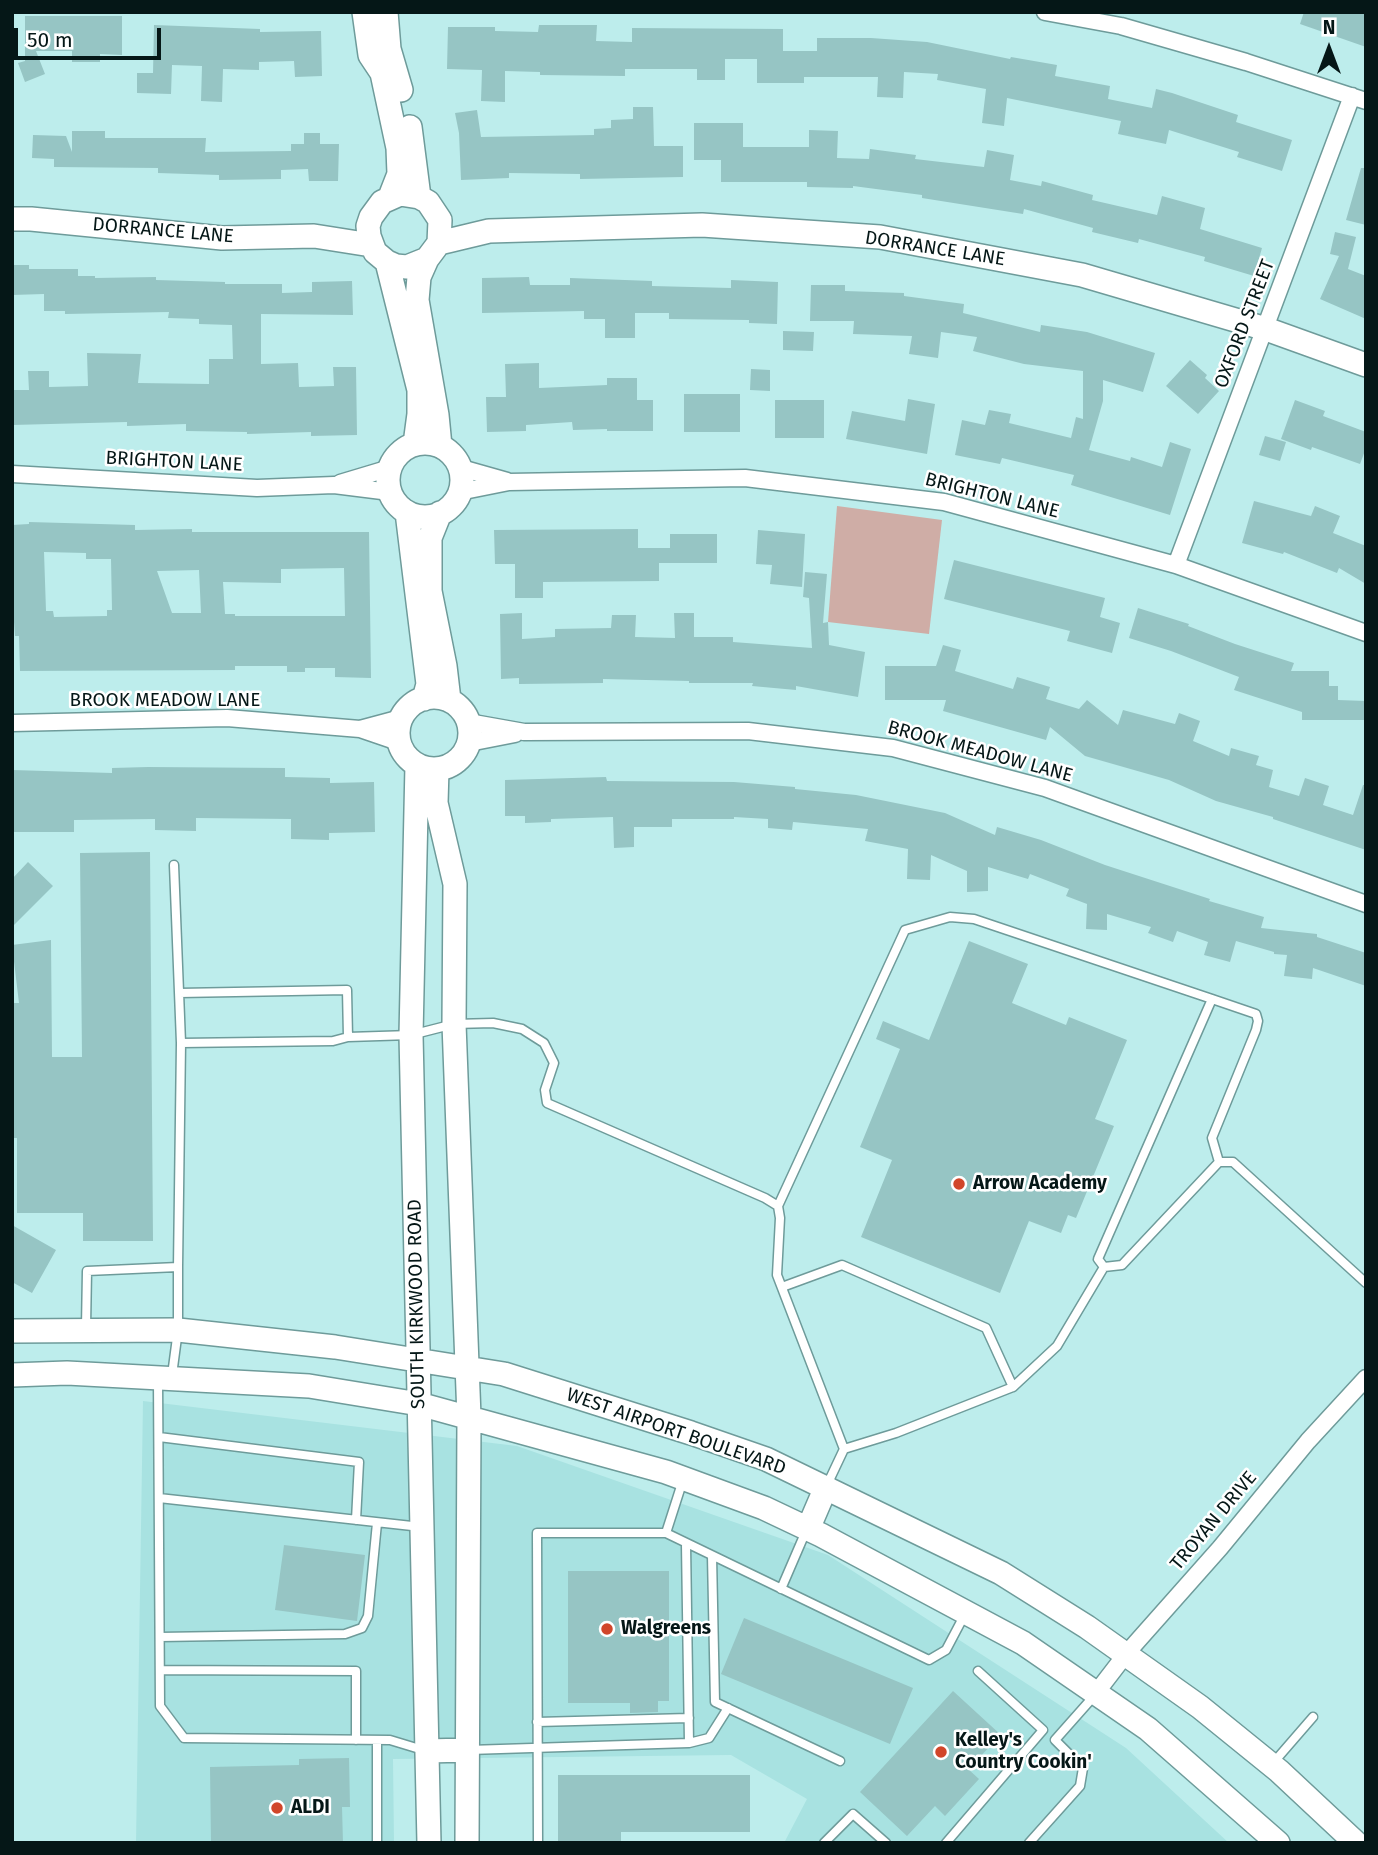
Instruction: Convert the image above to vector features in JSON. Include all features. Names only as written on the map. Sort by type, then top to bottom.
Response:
[{"type":"main road","points":[[364,12],[370,55],[382,73],[398,148],[399,174],[390,197]]},
{"type":"main road","points":[[386,12],[389,49],[412,136],[419,197]]},
{"type":"main road","points":[[415,444],[419,390],[379,254],[368,226],[382,202],[400,194],[419,197],[428,202],[435,241],[419,277],[418,300],[438,415],[440,446]]},
{"type":"main road","name":"DORRANCE LANE","points":[[314,236],[371,217]]},
{"type":"main road","name":"DORRANCE LANE","points":[[12,219],[222,238],[314,236],[379,254]]},
{"type":"main road","name":"DORRANCE LANE","points":[[435,241],[489,231],[702,226],[880,237],[1082,275],[1266,330],[1366,365]]},
{"type":"main road","points":[[379,254],[407,267],[435,241]]},
{"type":"main road","points":[[415,444],[440,446],[450,453],[461,468],[459,492],[450,507],[440,513],[428,516],[407,512],[390,492],[388,480],[395,458],[404,449],[415,444]]},
{"type":"main road","points":[[407,512],[428,684],[424,699]]},
{"type":"main road","points":[[440,513],[430,538],[430,591],[449,701]]},
{"type":"main road","points":[[427,767],[457,761],[468,732],[457,706],[437,698],[414,703],[401,718],[397,732],[402,751],[427,767],[455,884],[454,1024],[469,1417],[467,1843]]},
{"type":"main road","name":"SOUTH KIRKWOOD ROAD","points":[[427,767],[411,1035],[429,1843]]},
{"type":"main road","name":"WEST AIRPORT BOULEVARD","points":[[12,1331],[178,1330],[335,1347],[504,1374],[766,1459],[1001,1573],[1126,1654],[1200,1707],[1271,1765],[1356,1843]]},
{"type":"main road","points":[[12,1375],[67,1373],[309,1386],[419,1404],[684,1478],[764,1508],[1023,1643],[1148,1729],[1278,1843]]},
{"type":"main road","points":[[807,1529],[825,1487]]},
{"type":"main road","points":[[427,1751],[467,1750]]},
{"type":"street","points":[[1045,12],[1121,26],[1246,62],[1359,99]]},
{"type":"street","name":"OXFORD STREET","points":[[1177,565],[1266,330],[1359,99]]},
{"type":"street","name":"BRIGHTON LANE","points":[[334,485],[390,468]]},
{"type":"street","name":"BRIGHTON LANE","points":[[461,468],[509,482]]},
{"type":"street","name":"BRIGHTON LANE","points":[[12,474],[257,488],[334,485],[390,492]]},
{"type":"street","name":"BRIGHTON LANE","points":[[459,492],[509,482],[745,478],[944,502],[1177,565],[1366,633]]},
{"type":"street","name":"BROOK MEADOW LANE","points":[[12,723],[227,718],[360,729],[398,742]]},
{"type":"street","name":"BROOK MEADOW LANE","points":[[360,729],[401,718]]},
{"type":"street","name":"BROOK MEADOW LANE","points":[[468,732],[748,731],[893,748],[1045,788],[1366,904]]},
{"type":"street","name":"TROYAN DRIVE","points":[[1096,1693],[1126,1654],[1220,1548],[1308,1441],[1366,1378]]},
{"type":"lane","points":[[174,865],[181,1043],[178,1330],[165,1377],[159,1437],[160,1706],[184,1738],[390,1740],[427,1751]]},
{"type":"lane","points":[[844,1449],[777,1275],[780,1218],[778,1206],[905,930],[950,917],[974,919],[1256,1014],[1256,1030],[1212,1138],[1219,1162]]},
{"type":"lane","points":[[179,993],[347,990],[348,1037]]},
{"type":"lane","points":[[1104,1267],[1098,1259],[1212,999]]},
{"type":"lane","points":[[181,1043],[333,1041],[348,1037],[411,1035],[454,1024],[494,1023],[522,1029],[544,1043],[554,1063],[545,1090],[547,1103],[778,1206]]},
{"type":"lane","points":[[1104,1267],[1122,1265],[1219,1162],[1233,1162],[1366,1283]]},
{"type":"lane","points":[[782,1287],[842,1265],[986,1328],[1013,1387]]},
{"type":"lane","points":[[86,1331],[87,1271],[178,1267]]},
{"type":"lane","points":[[825,1487],[844,1449],[896,1433],[1013,1387],[1057,1346],[1104,1267]]},
{"type":"lane","points":[[159,1437],[359,1462],[356,1520]]},
{"type":"lane","points":[[666,1534],[684,1478]]},
{"type":"lane","points":[[159,1498],[422,1528]]},
{"type":"lane","points":[[160,1637],[345,1634],[362,1628],[368,1616],[377,1523]]},
{"type":"lane","points":[[781,1589],[807,1529]]},
{"type":"lane","points":[[538,1843],[537,1533],[666,1534],[929,1660],[946,1650],[966,1612]]},
{"type":"lane","points":[[687,1544],[689,1743]]},
{"type":"lane","points":[[712,1556],[715,1702],[840,1761]]},
{"type":"lane","points":[[160,1670],[356,1671],[356,1740]]},
{"type":"lane","points":[[978,1671],[1083,1768],[1080,1786],[1029,1843]]},
{"type":"lane","points":[[1055,1740],[1096,1693]]},
{"type":"lane","points":[[467,1750],[689,1743],[709,1738],[728,1708]]},
{"type":"lane","points":[[1271,1765],[1313,1717]]},
{"type":"lane","points":[[537,1722],[689,1718]]},
{"type":"lane","points":[[946,1843],[1043,1730]]},
{"type":"lane","points":[[377,1740],[377,1843]]},
{"type":"lane","points":[[824,1843],[853,1814],[887,1843]]},
{"type":"shaded area","points":[[837,506],[942,520],[929,634],[828,622]]},
{"type":"shaded area","points":[[143,1401],[517,1446],[828,1555],[1126,1748],[1229,1843],[784,1843],[807,1799],[731,1755],[393,1759],[394,1843],[136,1843]]},
{"type":"building","points":[[1304,12],[1366,12],[1366,47],[1300,24]]},
{"type":"building","points":[[25,16],[122,16],[122,55],[100,54],[100,62],[72,62],[72,51],[36,51],[45,74],[25,82],[18,63],[25,61]]},
{"type":"building","points":[[154,25],[260,29],[260,32],[321,31],[322,76],[295,77],[294,61],[259,62],[259,70],[223,69],[222,102],[201,101],[202,66],[172,65],[171,94],[137,93],[137,73],[153,73]]},
{"type":"building","points":[[539,25],[597,25],[596,41],[632,42],[632,28],[783,29],[783,51],[817,51],[817,38],[927,42],[1010,59],[1011,57],[1057,65],[1055,76],[1110,86],[1108,99],[1152,108],[1156,89],[1172,93],[1238,115],[1236,122],[1292,140],[1282,171],[1237,157],[1239,152],[1169,130],[1166,144],[1118,134],[1121,121],[1007,98],[1004,126],[982,123],[986,89],[937,80],[938,74],[904,72],[903,98],[877,97],[878,77],[804,77],[804,83],[757,83],[757,59],[725,59],[725,80],[697,80],[697,69],[625,69],[625,76],[540,75],[540,72],[505,71],[505,102],[481,101],[482,70],[447,69],[448,27],[495,27],[495,31],[538,32]]},
{"type":"building","points":[[633,107],[653,107],[654,146],[683,146],[683,177],[580,179],[580,174],[509,173],[509,178],[461,180],[459,133],[455,113],[477,110],[481,137],[594,135],[594,129],[611,128],[611,120],[633,119]]},
{"type":"building","points":[[694,123],[743,123],[743,147],[809,147],[809,130],[838,131],[837,158],[869,159],[870,149],[916,155],[915,159],[984,167],[987,150],[1014,155],[1010,180],[1041,186],[1042,181],[1093,195],[1092,200],[1157,215],[1162,196],[1205,208],[1200,229],[1262,248],[1254,276],[1204,261],[1205,257],[1139,239],[1138,243],[1092,232],[1093,228],[1024,209],[1023,214],[922,198],[922,195],[853,186],[807,187],[807,182],[721,182],[721,160],[694,160]]},
{"type":"building","points":[[72,131],[105,131],[105,138],[206,138],[205,152],[291,151],[291,144],[304,144],[304,133],[320,133],[320,144],[339,144],[338,181],[309,181],[308,169],[281,170],[281,179],[219,180],[219,175],[158,173],[158,168],[54,167],[54,159],[32,158],[33,135],[66,136],[72,152]]},
{"type":"building","points":[[1361,168],[1366,168],[1366,225],[1346,220]]},
{"type":"building","points":[[1335,232],[1356,237],[1348,269],[1366,276],[1366,319],[1320,299],[1339,256],[1330,254]]},
{"type":"building","points":[[12,265],[29,265],[29,269],[78,269],[78,276],[95,278],[156,277],[156,280],[225,284],[282,284],[282,293],[312,292],[312,282],[352,281],[353,315],[261,314],[261,364],[298,363],[299,387],[334,386],[333,367],[356,367],[357,435],[186,431],[186,424],[127,426],[127,422],[12,425],[12,390],[29,390],[28,371],[49,371],[49,387],[88,386],[87,353],[141,354],[138,383],[209,384],[209,359],[233,359],[232,325],[199,324],[199,319],[168,318],[169,312],[65,314],[65,311],[44,311],[44,294],[12,295]]},
{"type":"building","points":[[529,277],[530,285],[570,285],[570,278],[652,281],[652,286],[731,288],[731,280],[778,282],[777,324],[749,323],[749,320],[669,319],[669,313],[635,313],[635,338],[605,338],[605,319],[584,319],[584,311],[482,313],[482,278]]},
{"type":"building","points":[[811,285],[845,285],[845,291],[904,293],[904,296],[964,304],[963,313],[1040,332],[1041,325],[1087,332],[1155,353],[1143,392],[1103,380],[1103,401],[1089,450],[1130,461],[1131,457],[1162,467],[1170,442],[1191,449],[1170,515],[1071,485],[1074,475],[1002,458],[1000,464],[955,455],[962,420],[985,425],[989,410],[1011,414],[1009,423],[1071,438],[1076,417],[1083,419],[1083,371],[1024,364],[973,351],[977,337],[941,332],[938,358],[909,354],[912,336],[853,334],[854,321],[810,321]]},
{"type":"building","points":[[783,331],[814,332],[813,351],[783,350]]},
{"type":"building","points":[[1190,360],[1207,375],[1205,378],[1219,391],[1198,414],[1166,386]]},
{"type":"building","points":[[539,363],[539,388],[607,385],[607,378],[637,378],[637,400],[653,400],[653,431],[573,430],[572,422],[526,425],[526,431],[487,432],[486,397],[506,397],[505,364]]},
{"type":"building","points":[[751,369],[770,370],[770,391],[750,390]]},
{"type":"building","points":[[684,394],[740,394],[740,432],[684,432]]},
{"type":"building","points":[[908,399],[935,404],[927,454],[846,439],[852,411],[905,421]]},
{"type":"building","points":[[775,400],[824,400],[824,438],[775,438]]},
{"type":"building","points":[[1295,400],[1325,411],[1323,416],[1366,432],[1366,448],[1360,464],[1281,439]]},
{"type":"building","points":[[1265,436],[1286,442],[1280,461],[1259,455]]},
{"type":"building","points":[[1254,501],[1311,516],[1315,506],[1340,516],[1333,533],[1366,546],[1366,584],[1339,568],[1337,573],[1284,552],[1283,554],[1242,543]]},
{"type":"building","points":[[12,525],[135,525],[135,530],[192,529],[192,532],[369,532],[371,678],[335,677],[335,668],[305,668],[305,672],[287,672],[287,666],[235,666],[235,670],[20,671],[19,636],[15,636],[12,594]],"holes":[[[44,552],[86,553],[86,559],[111,559],[112,610],[107,610],[107,616],[54,617],[53,611],[46,611]],[[344,568],[345,616],[225,614],[223,582],[281,583],[281,569]],[[199,570],[201,613],[172,613],[157,571]]]},
{"type":"building","points":[[638,529],[638,548],[670,548],[670,534],[717,534],[717,563],[659,563],[659,581],[543,582],[543,598],[515,598],[515,564],[495,564],[494,530]]},
{"type":"building","points":[[758,530],[805,534],[802,587],[770,584],[772,565],[756,564]]},
{"type":"building","points":[[954,560],[1105,598],[1100,617],[1120,623],[1112,653],[1067,641],[1070,631],[944,599]]},
{"type":"building","points":[[805,572],[827,574],[823,623],[828,622],[829,645],[865,652],[858,697],[796,686],[796,690],[752,686],[753,683],[603,679],[603,683],[519,684],[519,678],[501,679],[500,614],[522,613],[522,639],[555,637],[555,629],[611,628],[612,615],[636,615],[635,637],[675,638],[674,613],[694,613],[694,637],[733,637],[733,642],[812,648],[809,598],[803,597]]},
{"type":"building","points":[[1138,608],[1294,663],[1291,671],[1329,671],[1329,686],[1338,686],[1338,700],[1366,701],[1366,720],[1302,720],[1302,712],[1234,690],[1239,677],[1129,638]]},
{"type":"building","points":[[943,645],[961,650],[955,671],[1013,689],[1017,677],[1050,687],[1046,699],[1079,709],[1087,700],[1118,725],[1123,710],[1175,724],[1179,713],[1200,721],[1193,741],[1229,756],[1231,748],[1259,756],[1256,765],[1273,770],[1269,787],[1299,796],[1305,778],[1329,786],[1323,805],[1353,815],[1363,785],[1366,785],[1366,850],[1273,817],[1216,801],[1169,780],[1085,756],[1050,727],[1046,740],[943,711],[946,700],[885,700],[885,666],[936,666]]},
{"type":"building","points":[[112,768],[285,768],[285,777],[330,778],[330,783],[374,782],[375,832],[329,833],[329,840],[291,839],[291,819],[196,818],[196,831],[155,830],[155,819],[74,820],[74,832],[12,832],[12,770],[112,773]]},
{"type":"building","points":[[606,777],[607,781],[734,782],[795,787],[856,795],[945,813],[995,835],[997,827],[1210,899],[1209,901],[1264,917],[1261,928],[1317,934],[1317,937],[1366,953],[1366,986],[1313,968],[1312,979],[1284,976],[1287,955],[1274,954],[1236,941],[1230,962],[1204,955],[1208,942],[1177,931],[1173,942],[1148,933],[1151,927],[1107,914],[1107,930],[1086,929],[1087,904],[1066,896],[1069,889],[1030,874],[1028,879],[988,867],[988,891],[967,892],[967,871],[931,855],[930,880],[907,879],[908,849],[865,841],[868,829],[793,822],[792,830],[768,828],[768,819],[734,817],[672,819],[672,827],[634,827],[634,847],[614,848],[613,817],[551,819],[551,822],[525,823],[525,816],[505,816],[505,780]]},
{"type":"building","points":[[150,852],[153,1241],[83,1241],[83,1213],[17,1213],[17,1138],[12,1138],[12,1003],[19,1003],[12,945],[51,940],[52,1057],[82,1057],[80,853]]},
{"type":"building","points":[[28,862],[53,886],[12,927],[12,879]]},
{"type":"building","points":[[969,941],[1028,964],[1012,1003],[1066,1025],[1069,1017],[1127,1040],[1095,1119],[1114,1126],[1076,1218],[1068,1215],[1061,1233],[1029,1221],[1000,1293],[861,1237],[892,1160],[860,1147],[900,1049],[876,1039],[883,1021],[929,1040]]},
{"type":"building","points":[[12,1225],[56,1250],[32,1293],[12,1282]]},
{"type":"building","points":[[284,1545],[365,1555],[357,1621],[275,1610]]},
{"type":"building","name":"Walgreens","points":[[568,1571],[669,1571],[669,1701],[658,1701],[658,1712],[630,1713],[630,1703],[568,1703]]},
{"type":"building","points":[[744,1618],[913,1688],[890,1744],[721,1674]]},
{"type":"building","name":"Kelley's Country Cookin'","points":[[953,1691],[1001,1735],[968,1769],[979,1779],[945,1816],[935,1806],[907,1836],[860,1792]]},
{"type":"building","points":[[349,1758],[350,1807],[342,1807],[343,1843],[211,1843],[210,1767],[299,1765],[299,1759]]},
{"type":"building","points":[[558,1775],[750,1775],[750,1832],[621,1832],[621,1843],[558,1843]]},
{"type":"place","name":"Arrow Academy","points":[[959,1184]]},
{"type":"place","name":"Walgreens","points":[[607,1629]]},
{"type":"place","name":"Kelley's Country Cookin'","points":[[941,1752]]},
{"type":"place","name":"ALDI","points":[[277,1808]]}]
